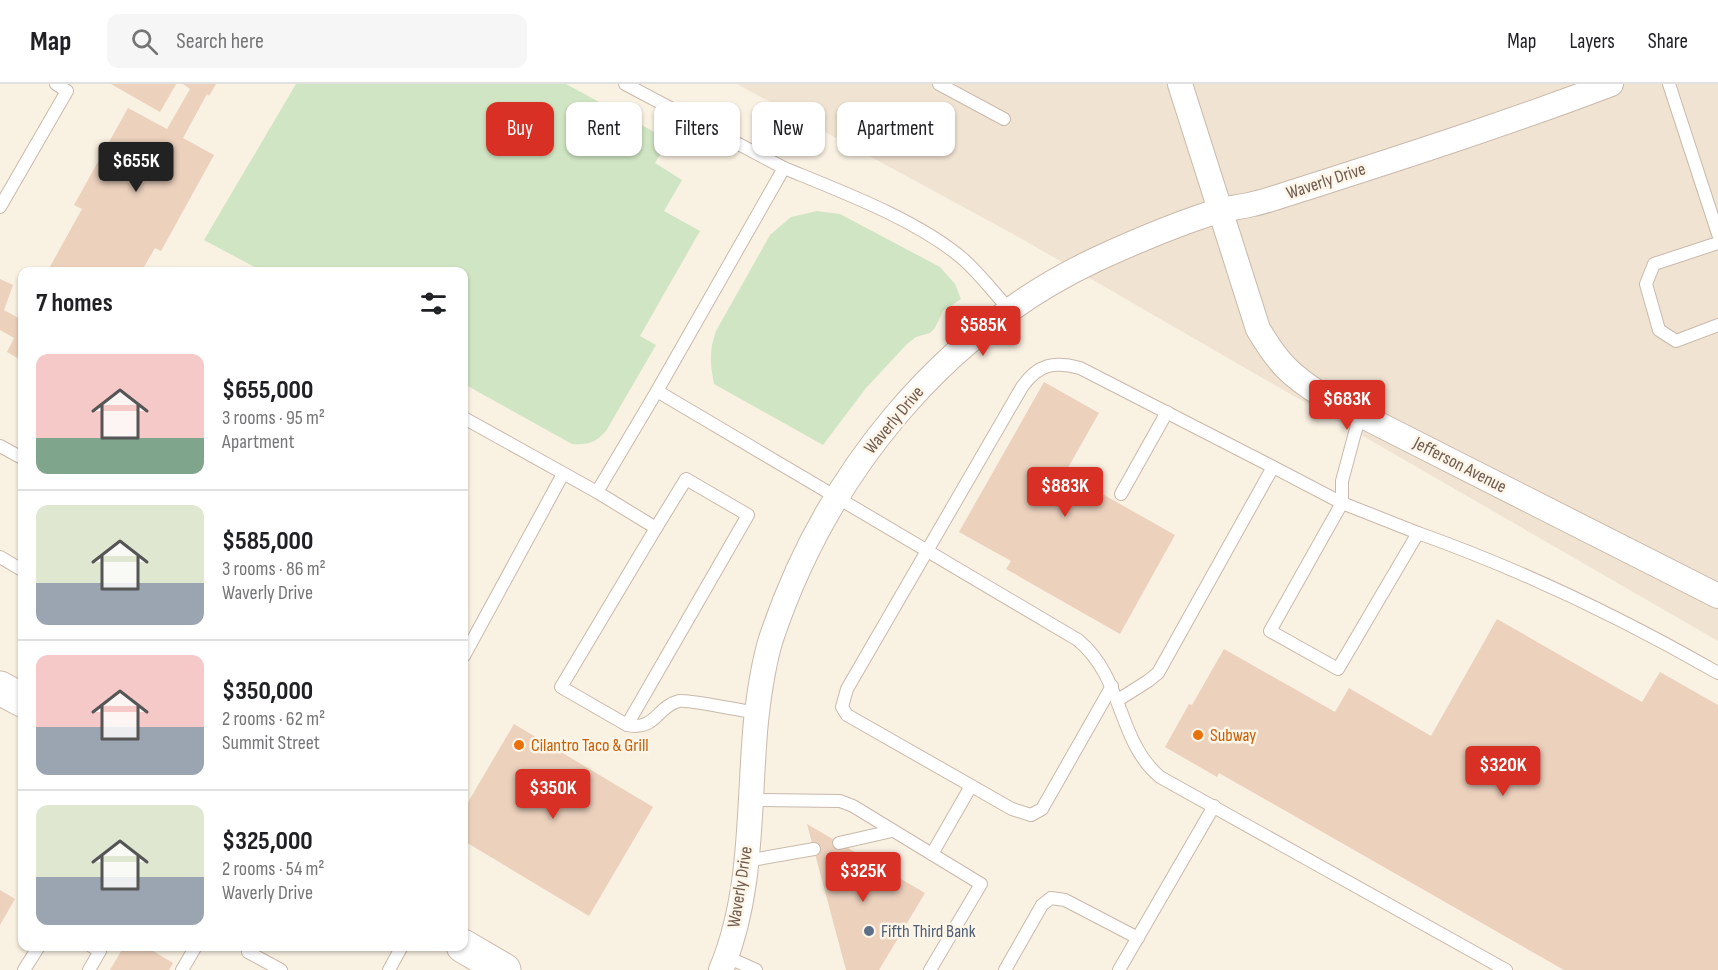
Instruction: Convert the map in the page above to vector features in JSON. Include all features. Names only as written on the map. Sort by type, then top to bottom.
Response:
[{"type":"main road","points":[[0,688],[18,698]]},
{"type":"main road","points":[[468,949],[504,970]]},
{"type":"street","name":"Jefferson Avenue","points":[[1180,84],[1258,329],[1269,348],[1289,372],[1323,396],[1718,596]]},
{"type":"street","name":"Waverly Drive","points":[[724,963],[740,907],[746,861],[757,713],[770,642],[797,575],[837,496],[903,405],[971,339],[1048,285],[1094,261],[1221,210],[1256,204],[1516,119],[1611,84]]},
{"type":"lane","points":[[0,207],[67,91],[56,84]]},
{"type":"lane","points":[[625,84],[784,168],[867,204],[931,237],[961,258],[1010,310]]},
{"type":"lane","points":[[939,84],[1004,119]]},
{"type":"lane","points":[[1669,84],[1718,234]]},
{"type":"lane","points":[[597,492],[784,168]]},
{"type":"lane","points":[[1718,243],[1654,264],[1647,284],[1659,330],[1676,341],[1718,325]]},
{"type":"lane","points":[[1112,686],[1039,812],[1031,815],[1022,813],[971,786],[855,720],[847,715],[842,707],[847,689],[1022,387],[1035,372],[1058,364],[1080,368],[1342,503],[1513,568],[1556,588],[1718,673]]},
{"type":"lane","points":[[657,391],[1078,640],[1100,663],[1118,700],[1137,750],[1148,766],[1160,777],[1506,970]]},
{"type":"lane","points":[[1121,494],[1167,412]]},
{"type":"lane","points":[[1360,414],[1342,481],[1342,503],[1270,631],[1338,669],[1418,533]]},
{"type":"lane","points":[[468,420],[597,492],[656,528]]},
{"type":"lane","points":[[0,446],[18,456]]},
{"type":"lane","points":[[1118,700],[1158,673],[1273,467]]},
{"type":"lane","points":[[468,649],[563,474]]},
{"type":"lane","points":[[627,726],[748,515],[686,479],[561,687],[627,726],[644,726],[680,701],[757,713]]},
{"type":"lane","points":[[0,557],[18,568]]},
{"type":"lane","points":[[932,854],[971,786]]},
{"type":"lane","points":[[751,800],[840,801],[853,806],[981,884],[930,970]]},
{"type":"lane","points":[[1119,970],[1214,806]]},
{"type":"lane","points":[[839,843],[892,831]]},
{"type":"lane","points":[[746,861],[814,849]]},
{"type":"lane","points":[[1005,970],[1042,905],[1051,898],[1065,900],[1138,938]]},
{"type":"lane","points":[[24,970],[36,951]]},
{"type":"lane","points":[[89,970],[97,951]]},
{"type":"lane","points":[[182,970],[193,951]]},
{"type":"lane","points":[[389,970],[399,951]]},
{"type":"lane","points":[[248,952],[281,970]]},
{"type":"lane","points":[[724,963],[756,970]]},
{"type":"shaded area","points":[[737,84],[1718,84],[1718,641],[1022,239],[869,156],[955,156],[955,102],[837,102],[837,138],[825,132],[825,102],[770,102]]},
{"type":"green space","points":[[296,84],[566,84],[599,102],[566,102],[566,156],[642,156],[642,125],[654,132],[654,156],[659,156],[655,163],[682,180],[664,211],[700,231],[640,336],[656,345],[606,431],[595,441],[583,444],[572,444],[468,386],[468,267],[255,267],[204,240]]},
{"type":"green space","points":[[817,211],[840,214],[940,267],[955,284],[961,299],[943,311],[930,333],[916,337],[907,344],[866,388],[823,445],[714,384],[711,363],[712,344],[716,331],[770,235],[791,217]]},
{"type":"building","points":[[111,84],[176,84],[160,112]]},
{"type":"building","points":[[183,84],[216,84],[209,96],[207,94],[183,138],[214,155],[161,251],[155,248],[144,267],[50,267],[82,209],[74,205],[128,108],[167,129],[190,89]]},
{"type":"building","points":[[0,279],[13,285],[4,310],[18,318],[18,358],[7,352],[14,338],[0,330]]},
{"type":"building","points":[[1044,382],[1099,413],[1065,473],[1175,535],[1120,634],[1006,569],[1011,561],[959,532]]},
{"type":"building","points":[[1497,619],[1642,702],[1660,672],[1718,705],[1718,970],[1564,970],[1219,773],[1217,777],[1165,747],[1224,649],[1335,712],[1349,688],[1431,736]]},
{"type":"building","points":[[514,724],[653,807],[589,916],[468,843],[468,802]]},
{"type":"building","name":"Fifth Third Bank","points":[[807,824],[925,893],[879,970],[846,970]]},
{"type":"building","points":[[0,890],[15,899],[0,925]]},
{"type":"building","points":[[121,951],[153,951],[173,963],[169,970],[110,970]]},
{"type":"place","name":"Subway","points":[[1198,735]]},
{"type":"place","name":"Cilantro Taco & Grill","points":[[519,745]]},
{"type":"place","name":"Fifth Third Bank","points":[[869,931]]}]
